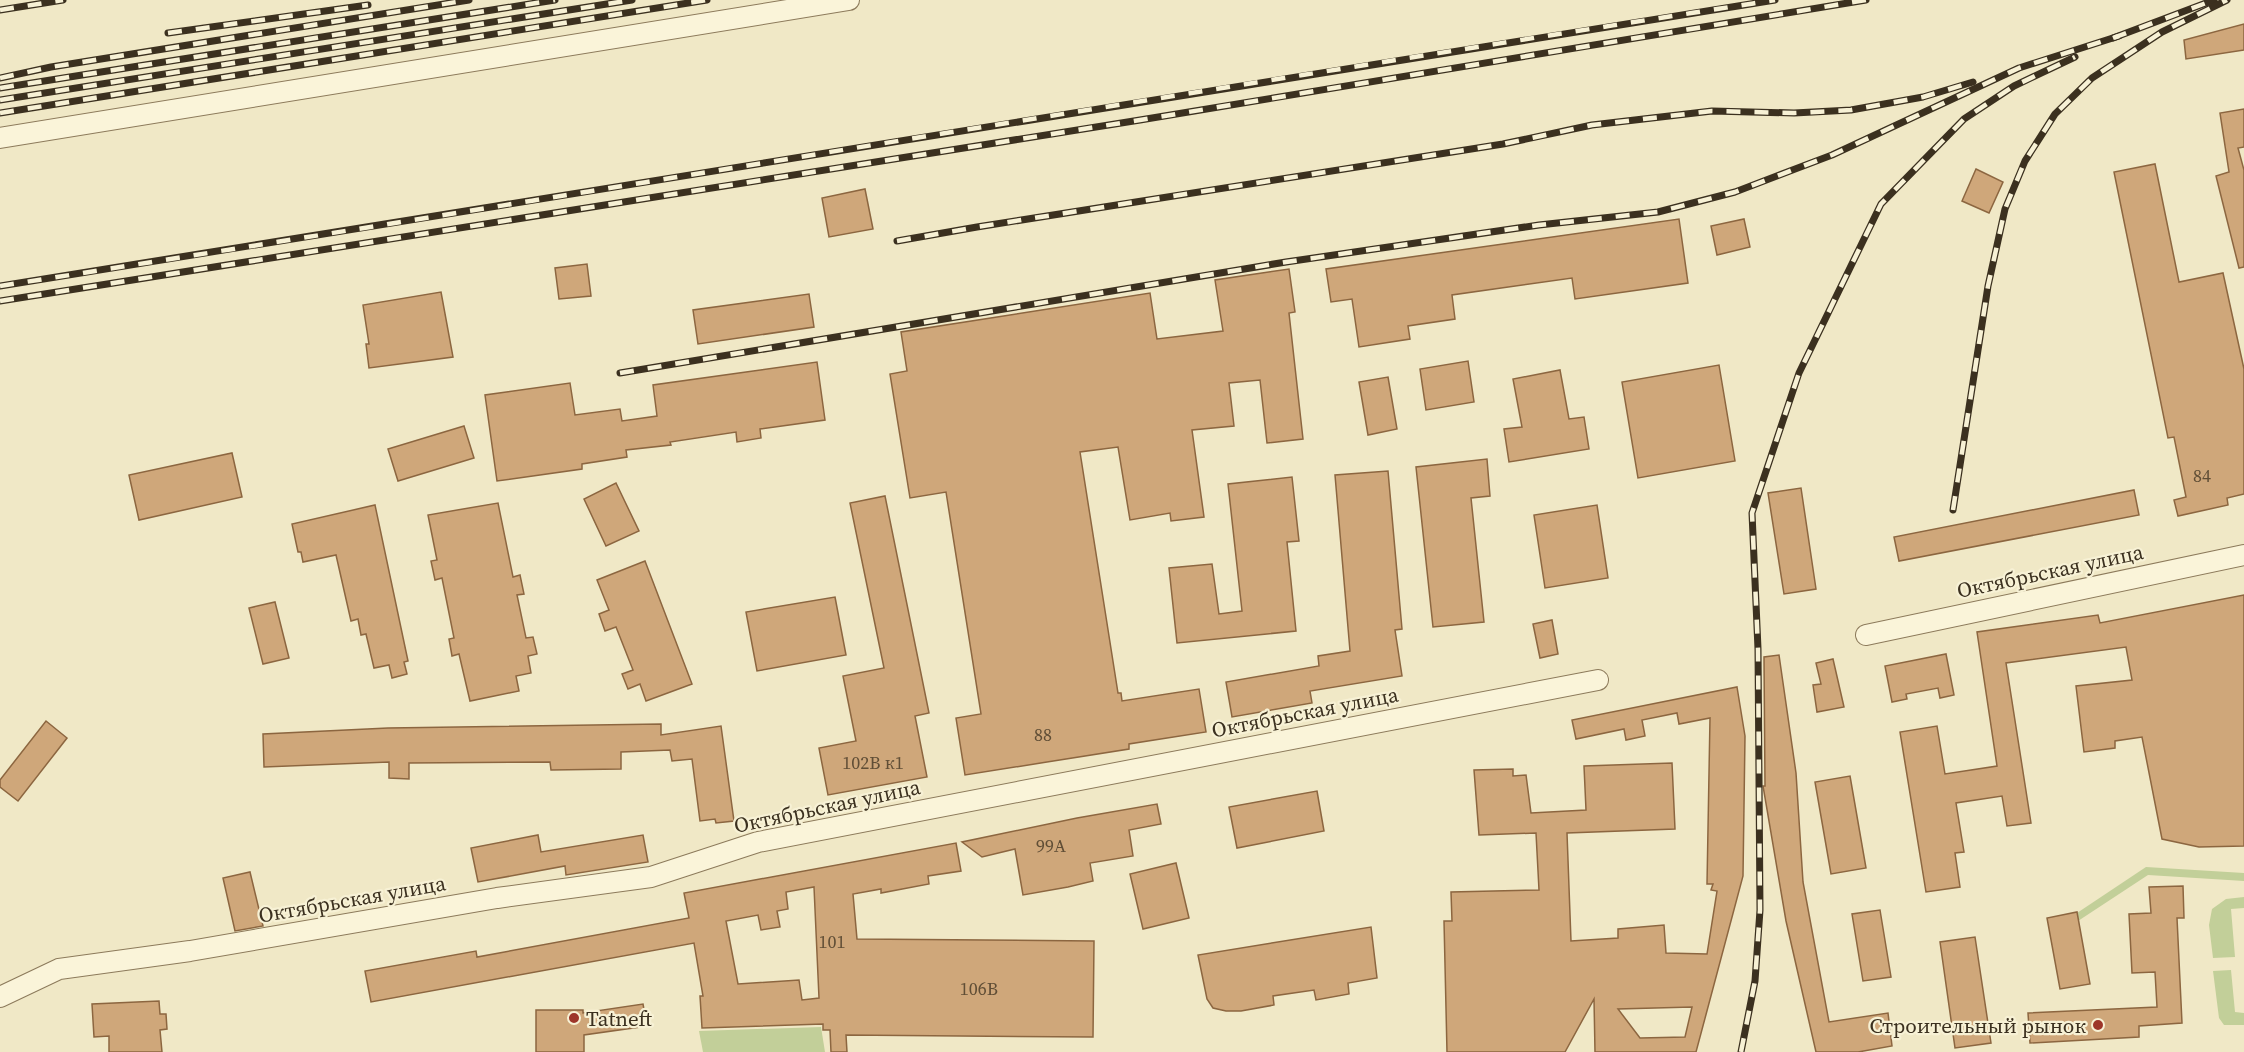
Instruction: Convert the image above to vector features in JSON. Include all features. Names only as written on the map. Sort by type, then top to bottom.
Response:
[{"type":"street","points":[[0,138],[849,0]]},
{"type":"street","name":"Октябрьская улица","points":[[1866,635],[2244,555]]},
{"type":"street","name":"Октябрьская улица","points":[[0,997],[59,969],[190,951],[497,898],[651,878],[758,842],[1598,680]]},
{"type":"green space","points":[[2146,867],[2244,873],[2244,881],[2148,875],[2078,921],[2077,913]]},
{"type":"green space","points":[[2244,897],[2244,908],[2231,909],[2235,957],[2213,958],[2209,925],[2212,909],[2226,899]]},
{"type":"green space","points":[[2231,970],[2235,1012],[2244,1013],[2244,1025],[2224,1025],[2219,1018],[2213,971]]},
{"type":"green space","points":[[821,1027],[825,1052],[703,1052],[699,1031]]},
{"type":"building","points":[[2244,24],[2244,50],[2186,59],[2184,40]]},
{"type":"building","points":[[2244,109],[2244,147],[2238,148],[2244,170],[2244,267],[2239,268],[2216,176],[2229,172],[2220,113]]},
{"type":"building","points":[[2155,164],[2179,282],[2223,273],[2244,369],[2244,494],[2227,498],[2228,505],[2178,516],[2174,500],[2186,497],[2174,437],[2168,438],[2114,172]]},
{"type":"building","points":[[1976,169],[2003,182],[1989,213],[1962,201]]},
{"type":"building","points":[[865,189],[873,229],[829,237],[822,198]]},
{"type":"building","points":[[1679,219],[1688,283],[1575,299],[1572,278],[1452,295],[1455,319],[1408,326],[1410,339],[1359,347],[1352,299],[1331,302],[1326,269]]},
{"type":"building","points":[[1744,219],[1750,247],[1717,255],[1711,226]]},
{"type":"building","points":[[587,264],[591,296],[559,299],[555,268]]},
{"type":"building","points":[[1289,269],[1295,312],[1289,313],[1303,439],[1267,443],[1260,380],[1229,383],[1234,426],[1192,430],[1204,517],[1171,521],[1170,513],[1130,520],[1118,447],[1080,452],[1118,693],[1121,693],[1122,701],[1199,689],[1206,732],[1129,744],[1129,749],[965,775],[956,718],[981,714],[946,492],[910,498],[890,374],[907,371],[901,332],[1150,293],[1157,339],[1223,331],[1215,280]]},
{"type":"building","points":[[441,292],[453,357],[369,368],[366,344],[369,344],[363,305]]},
{"type":"building","points":[[809,294],[814,327],[698,344],[693,310]]},
{"type":"building","points":[[1468,361],[1474,402],[1426,410],[1420,369]]},
{"type":"building","points":[[817,362],[825,420],[760,429],[761,438],[737,442],[736,432],[670,442],[671,445],[626,450],[627,457],[582,464],[582,469],[497,481],[485,395],[570,383],[575,415],[620,409],[622,421],[657,416],[653,385]]},
{"type":"building","points":[[1719,365],[1735,461],[1638,478],[1622,382]]},
{"type":"building","points":[[1560,370],[1569,419],[1584,417],[1589,449],[1509,462],[1504,429],[1522,427],[1513,379]]},
{"type":"building","points":[[1388,377],[1397,429],[1368,435],[1359,382]]},
{"type":"building","points":[[464,426],[474,458],[398,481],[388,449]]},
{"type":"building","points":[[232,453],[242,497],[139,520],[129,475]]},
{"type":"building","points":[[1487,459],[1490,496],[1471,498],[1484,622],[1433,627],[1416,467]]},
{"type":"building","points":[[1388,471],[1402,629],[1395,630],[1402,676],[1310,691],[1312,703],[1232,717],[1226,682],[1319,666],[1318,656],[1350,651],[1335,475]]},
{"type":"building","points":[[1292,477],[1299,541],[1287,542],[1296,631],[1177,643],[1169,568],[1212,564],[1219,614],[1242,611],[1228,484]]},
{"type":"building","points":[[616,483],[639,531],[606,546],[584,499]]},
{"type":"building","points":[[1801,488],[1816,589],[1784,594],[1768,493]]},
{"type":"building","points":[[2134,490],[2139,515],[1899,561],[1894,537]]},
{"type":"building","points":[[885,496],[929,713],[915,716],[927,777],[828,795],[819,748],[856,741],[843,676],[884,668],[850,503]]},
{"type":"building","points":[[498,503],[513,577],[520,575],[524,594],[517,595],[526,638],[533,637],[537,654],[528,656],[531,673],[516,676],[519,691],[470,701],[459,654],[452,656],[449,639],[454,638],[442,578],[435,580],[431,561],[437,560],[428,515]]},
{"type":"building","points":[[375,505],[408,661],[404,662],[407,674],[392,678],[389,665],[374,668],[366,634],[361,635],[358,619],[351,621],[336,555],[303,562],[301,552],[298,552],[292,524]]},
{"type":"building","points":[[1597,505],[1608,578],[1545,588],[1534,515]]},
{"type":"building","points":[[645,561],[692,684],[646,701],[640,684],[628,689],[622,674],[633,670],[616,627],[605,631],[599,614],[609,610],[597,580]]},
{"type":"building","points":[[2244,595],[2244,846],[2199,847],[2162,839],[2142,737],[2115,741],[2115,748],[2084,752],[2076,686],[2132,680],[2126,647],[2006,663],[2031,823],[2007,826],[2002,796],[1956,803],[1964,852],[1955,853],[1960,887],[1926,892],[1900,732],[1937,726],[1945,774],[1997,766],[1977,632],[2098,615],[2100,623]]},
{"type":"building","points":[[835,597],[846,655],[757,671],[746,612]]},
{"type":"building","points":[[275,602],[289,658],[263,664],[249,608]]},
{"type":"building","points":[[1552,620],[1558,654],[1540,658],[1533,624]]},
{"type":"building","points":[[1946,654],[1954,695],[1940,698],[1938,688],[1906,694],[1907,699],[1892,702],[1885,666]]},
{"type":"building","points":[[1779,655],[1796,773],[1803,882],[1829,1022],[1888,1013],[1892,1046],[1858,1052],[1816,1052],[1786,921],[1763,786],[1765,786],[1764,657]]},
{"type":"building","points":[[1833,659],[1844,707],[1817,712],[1813,685],[1821,684],[1816,663]]},
{"type":"building","points":[[1737,687],[1745,736],[1743,876],[1696,1052],[1595,1052],[1594,999],[1565,1052],[1447,1052],[1444,921],[1452,921],[1451,892],[1539,890],[1536,833],[1479,835],[1474,770],[1513,769],[1513,776],[1526,775],[1531,813],[1586,810],[1584,766],[1672,763],[1675,829],[1567,833],[1571,941],[1618,938],[1618,929],[1664,925],[1666,953],[1707,954],[1717,891],[1711,890],[1713,884],[1707,884],[1710,718],[1679,724],[1677,713],[1642,720],[1645,736],[1626,740],[1624,729],[1576,739],[1572,720]],"holes":[[[1692,1007],[1685,1037],[1640,1038],[1618,1009]]]},
{"type":"building","points":[[46,721],[67,738],[18,801],[0,787],[0,780]]},
{"type":"building","points":[[661,724],[661,735],[721,726],[734,821],[716,823],[715,819],[700,821],[692,759],[672,761],[670,750],[621,752],[621,769],[551,770],[550,762],[409,763],[409,779],[389,778],[389,762],[264,767],[263,734],[388,728]]},
{"type":"building","points":[[1850,776],[1866,868],[1831,874],[1815,782]]},
{"type":"building","points":[[1317,791],[1324,831],[1237,848],[1229,807]]},
{"type":"building","points":[[1157,804],[1161,824],[1129,830],[1133,856],[1090,863],[1093,881],[1068,887],[1023,895],[1015,849],[982,857],[962,842],[1077,818]]},
{"type":"building","points":[[538,835],[541,852],[643,835],[648,862],[566,875],[565,866],[478,882],[471,848]]},
{"type":"building","points":[[956,843],[961,871],[928,876],[929,884],[881,893],[881,889],[853,894],[857,939],[1094,941],[1093,1037],[846,1035],[847,1052],[831,1052],[830,1030],[823,1030],[823,1024],[702,1028],[700,996],[703,996],[694,943],[371,1002],[365,971],[476,951],[477,957],[689,918],[684,893]],"holes":[[[814,887],[819,998],[802,1000],[799,980],[738,984],[726,921],[758,915],[761,930],[780,927],[777,911],[788,909],[786,892]]]},
{"type":"building","points":[[1176,863],[1189,918],[1143,929],[1130,874]]},
{"type":"building","points":[[250,872],[263,926],[235,931],[223,878]]},
{"type":"building","points":[[2183,886],[2184,918],[2177,918],[2182,1023],[2139,1026],[2139,1037],[2030,1043],[2028,1013],[2157,1007],[2155,972],[2132,973],[2129,914],[2151,913],[2149,887]]},
{"type":"building","points":[[1880,910],[1891,977],[1863,981],[1852,914]]},
{"type":"building","points":[[2077,912],[2090,984],[2060,989],[2047,918]]},
{"type":"building","points":[[1371,927],[1377,978],[1348,983],[1349,994],[1316,1000],[1314,990],[1273,996],[1274,1005],[1241,1011],[1213,1008],[1207,999],[1198,955]]},
{"type":"building","points":[[1975,937],[1991,1043],[1955,1048],[1940,942]]},
{"type":"building","points":[[159,1001],[160,1014],[166,1014],[167,1029],[160,1030],[162,1052],[109,1052],[109,1036],[94,1037],[92,1004]]},
{"type":"building","points":[[643,1004],[647,1026],[584,1035],[584,1052],[536,1052],[536,1010],[583,1010],[583,1013]]},
{"type":"railway","points":[[0,10],[63,0]]},
{"type":"railway","points":[[0,78],[51,67],[469,0]]},
{"type":"railway","points":[[0,88],[555,0]]},
{"type":"railway","points":[[0,100],[632,0]]},
{"type":"railway","points":[[0,113],[707,0]]},
{"type":"railway","points":[[0,286],[1775,0]]},
{"type":"railway","points":[[0,301],[1140,120],[1866,0]]},
{"type":"railway","points":[[2113,38],[2214,0]]},
{"type":"railway","points":[[1953,510],[1988,286],[2005,209],[2025,161],[2055,114],[2092,78],[2162,32],[2227,0]]},
{"type":"railway","points":[[168,33],[368,5]]},
{"type":"railway","points":[[620,373],[1286,262],[1539,225],[1658,212],[1735,192],[1832,155],[2019,68],[2119,36]]},
{"type":"railway","points":[[1741,1052],[1755,981],[1760,910],[1758,649],[1752,513],[1799,373],[1881,204],[1964,119],[2014,86],[2075,57]]},
{"type":"railway","points":[[897,241],[1503,144],[1592,125],[1712,111],[1794,113],[1851,110],[1923,97],[1973,82]]},
{"type":"place","name":"Tatneft","points":[[574,1018]]},
{"type":"place","name":"Строительный рынок","points":[[2098,1025]]}]
